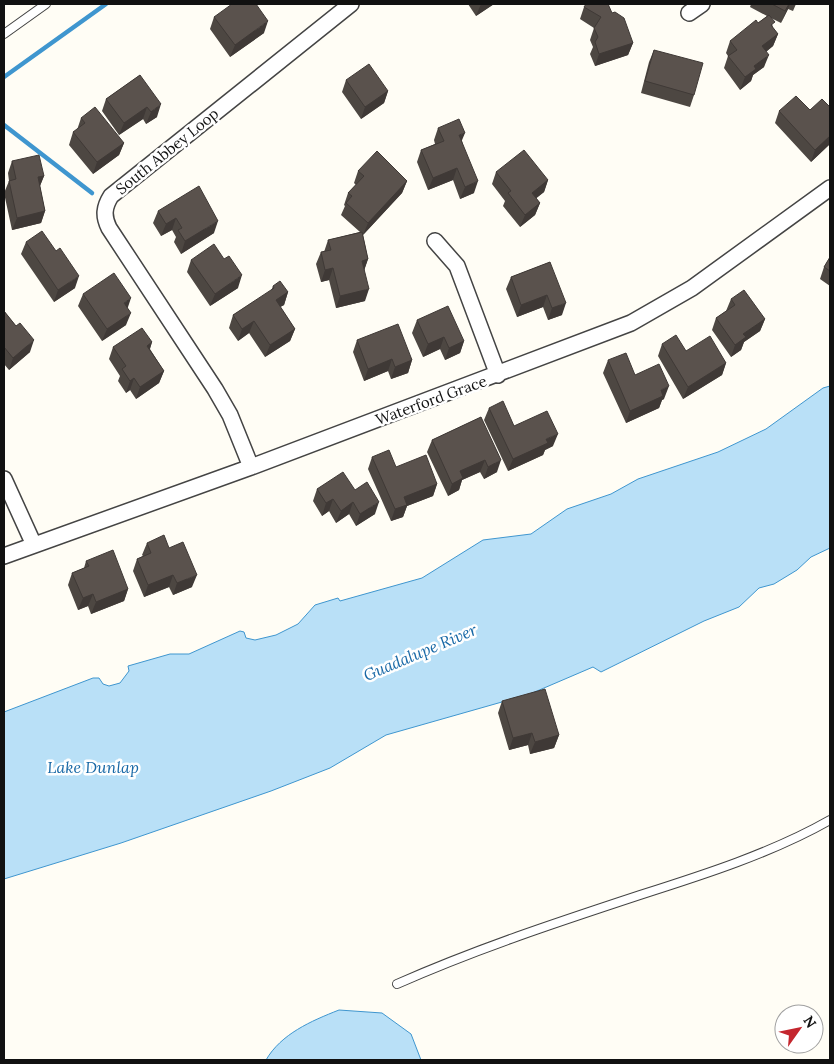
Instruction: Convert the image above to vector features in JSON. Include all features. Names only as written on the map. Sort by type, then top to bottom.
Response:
[{"type":"street","name":"South Abbey Loop","points":[[252,467],[230,414],[215,389],[108,228],[105,218],[106,206],[111,196],[351,4]]},
{"type":"street","points":[[689,13],[702,4]]},
{"type":"street","name":"Waterford Grace","points":[[4,556],[252,467],[631,324],[692,288],[830,188]]},
{"type":"street","points":[[435,241],[457,266],[498,375]]},
{"type":"street","points":[[4,479],[34,545]]},
{"type":"lane","points":[[4,34],[46,4]]},
{"type":"lane","points":[[397,984],[452,960],[708,873],[813,830],[830,820]]},
{"type":"water","name":"Lake Dunlap","points":[[830,386],[830,548],[811,557],[797,570],[774,584],[759,588],[739,607],[704,621],[601,672],[593,667],[530,694],[386,735],[330,768],[271,791],[121,843],[4,879],[4,712],[93,678],[99,678],[103,684],[109,686],[120,683],[129,671],[128,666],[170,654],[189,654],[240,631],[244,632],[246,638],[255,640],[276,635],[298,624],[315,605],[338,598],[340,601],[422,578],[483,540],[531,534],[567,509],[611,494],[638,479],[718,452],[766,429],[823,388]]},
{"type":"water","points":[[339,1010],[382,1013],[411,1034],[421,1060],[266,1060],[280,1043],[298,1029]]},
{"type":"building","points":[[232,4],[256,4],[268,21],[235,45],[214,17]]},
{"type":"building","points":[[586,4],[608,4],[612,13],[615,12],[624,18],[633,43],[599,54],[595,42],[598,37],[594,28],[601,17],[584,7]]},
{"type":"building","points":[[772,4],[789,4],[785,11]]},
{"type":"building","points":[[769,15],[775,22],[771,25],[778,34],[762,46],[769,55],[754,66],[756,69],[745,77],[728,56],[737,50],[730,41],[756,20],[758,23]]},
{"type":"building","points":[[654,50],[703,63],[694,95],[645,81]]},
{"type":"building","points":[[369,64],[388,91],[365,107],[346,80]]},
{"type":"building","points":[[140,75],[161,104],[151,112],[147,107],[124,123],[106,99]]},
{"type":"building","points":[[796,96],[810,110],[822,99],[830,107],[830,136],[815,150],[779,111]]},
{"type":"building","points":[[95,107],[124,143],[97,162],[73,132],[85,123],[81,118]]},
{"type":"building","points":[[459,119],[465,133],[459,135],[478,181],[465,187],[457,168],[433,178],[421,150],[444,141],[438,128]]},
{"type":"building","points":[[524,150],[548,180],[532,193],[540,203],[525,215],[508,193],[511,191],[496,172]]},
{"type":"building","points":[[377,151],[407,181],[368,223],[346,203],[352,196],[348,193],[364,176],[358,171]]},
{"type":"building","points":[[39,155],[44,176],[38,177],[45,211],[17,218],[9,181],[16,179],[12,161]]},
{"type":"building","points":[[199,186],[218,221],[185,241],[178,230],[182,228],[176,218],[166,224],[158,211]]},
{"type":"building","points":[[42,231],[56,251],[60,248],[79,276],[58,290],[26,242]]},
{"type":"building","points":[[362,232],[368,259],[362,261],[369,289],[340,296],[333,268],[325,270],[321,252],[331,250],[328,240]]},
{"type":"building","points":[[214,244],[224,259],[229,256],[242,275],[215,294],[191,260]]},
{"type":"building","points":[[830,257],[830,271],[824,267]]},
{"type":"building","points":[[550,262],[566,303],[552,308],[547,295],[521,305],[511,277]]},
{"type":"building","points":[[114,273],[131,298],[124,303],[131,313],[107,329],[83,294]]},
{"type":"building","points":[[280,281],[288,292],[276,300],[295,329],[270,345],[254,321],[242,329],[233,315],[274,288],[273,286]]},
{"type":"building","points":[[744,290],[765,319],[743,334],[746,337],[735,345],[716,318],[735,305],[731,299]]},
{"type":"building","points":[[448,306],[464,341],[449,348],[444,337],[428,344],[417,320]]},
{"type":"building","points":[[4,311],[16,326],[20,323],[34,340],[13,358],[4,347]]},
{"type":"building","points":[[398,324],[412,360],[395,367],[392,359],[368,369],[357,340]]},
{"type":"building","points":[[142,328],[152,342],[147,346],[164,371],[140,387],[134,378],[130,381],[122,369],[126,366],[113,347]]},
{"type":"building","points":[[676,335],[686,351],[710,336],[726,363],[688,387],[662,344]]},
{"type":"building","points":[[626,353],[635,375],[659,364],[669,386],[661,390],[663,396],[630,411],[608,360]]},
{"type":"building","points":[[503,401],[514,426],[547,411],[558,434],[546,439],[548,443],[513,459],[489,408]]},
{"type":"building","points":[[481,417],[501,460],[488,467],[485,460],[460,471],[463,478],[452,484],[432,440]]},
{"type":"building","points":[[389,450],[396,467],[426,455],[437,484],[404,497],[407,505],[395,509],[372,457]]},
{"type":"building","points":[[343,472],[355,490],[367,482],[379,502],[360,514],[353,502],[341,511],[333,499],[326,503],[317,489]]},
{"type":"building","points":[[164,535],[169,548],[183,542],[197,575],[177,583],[173,575],[148,585],[137,559],[151,553],[147,543]]},
{"type":"building","points":[[113,550],[128,589],[96,602],[93,594],[83,598],[72,573],[89,566],[86,561]]},
{"type":"building","points":[[545,689],[559,735],[535,742],[532,733],[513,738],[502,701]]},
{"type":"waterway","points":[[4,77],[106,4]]},
{"type":"waterway","points":[[4,125],[92,193]]},
{"type":"water label","name":"Guadalupe River","points":[[420,652]]}]
